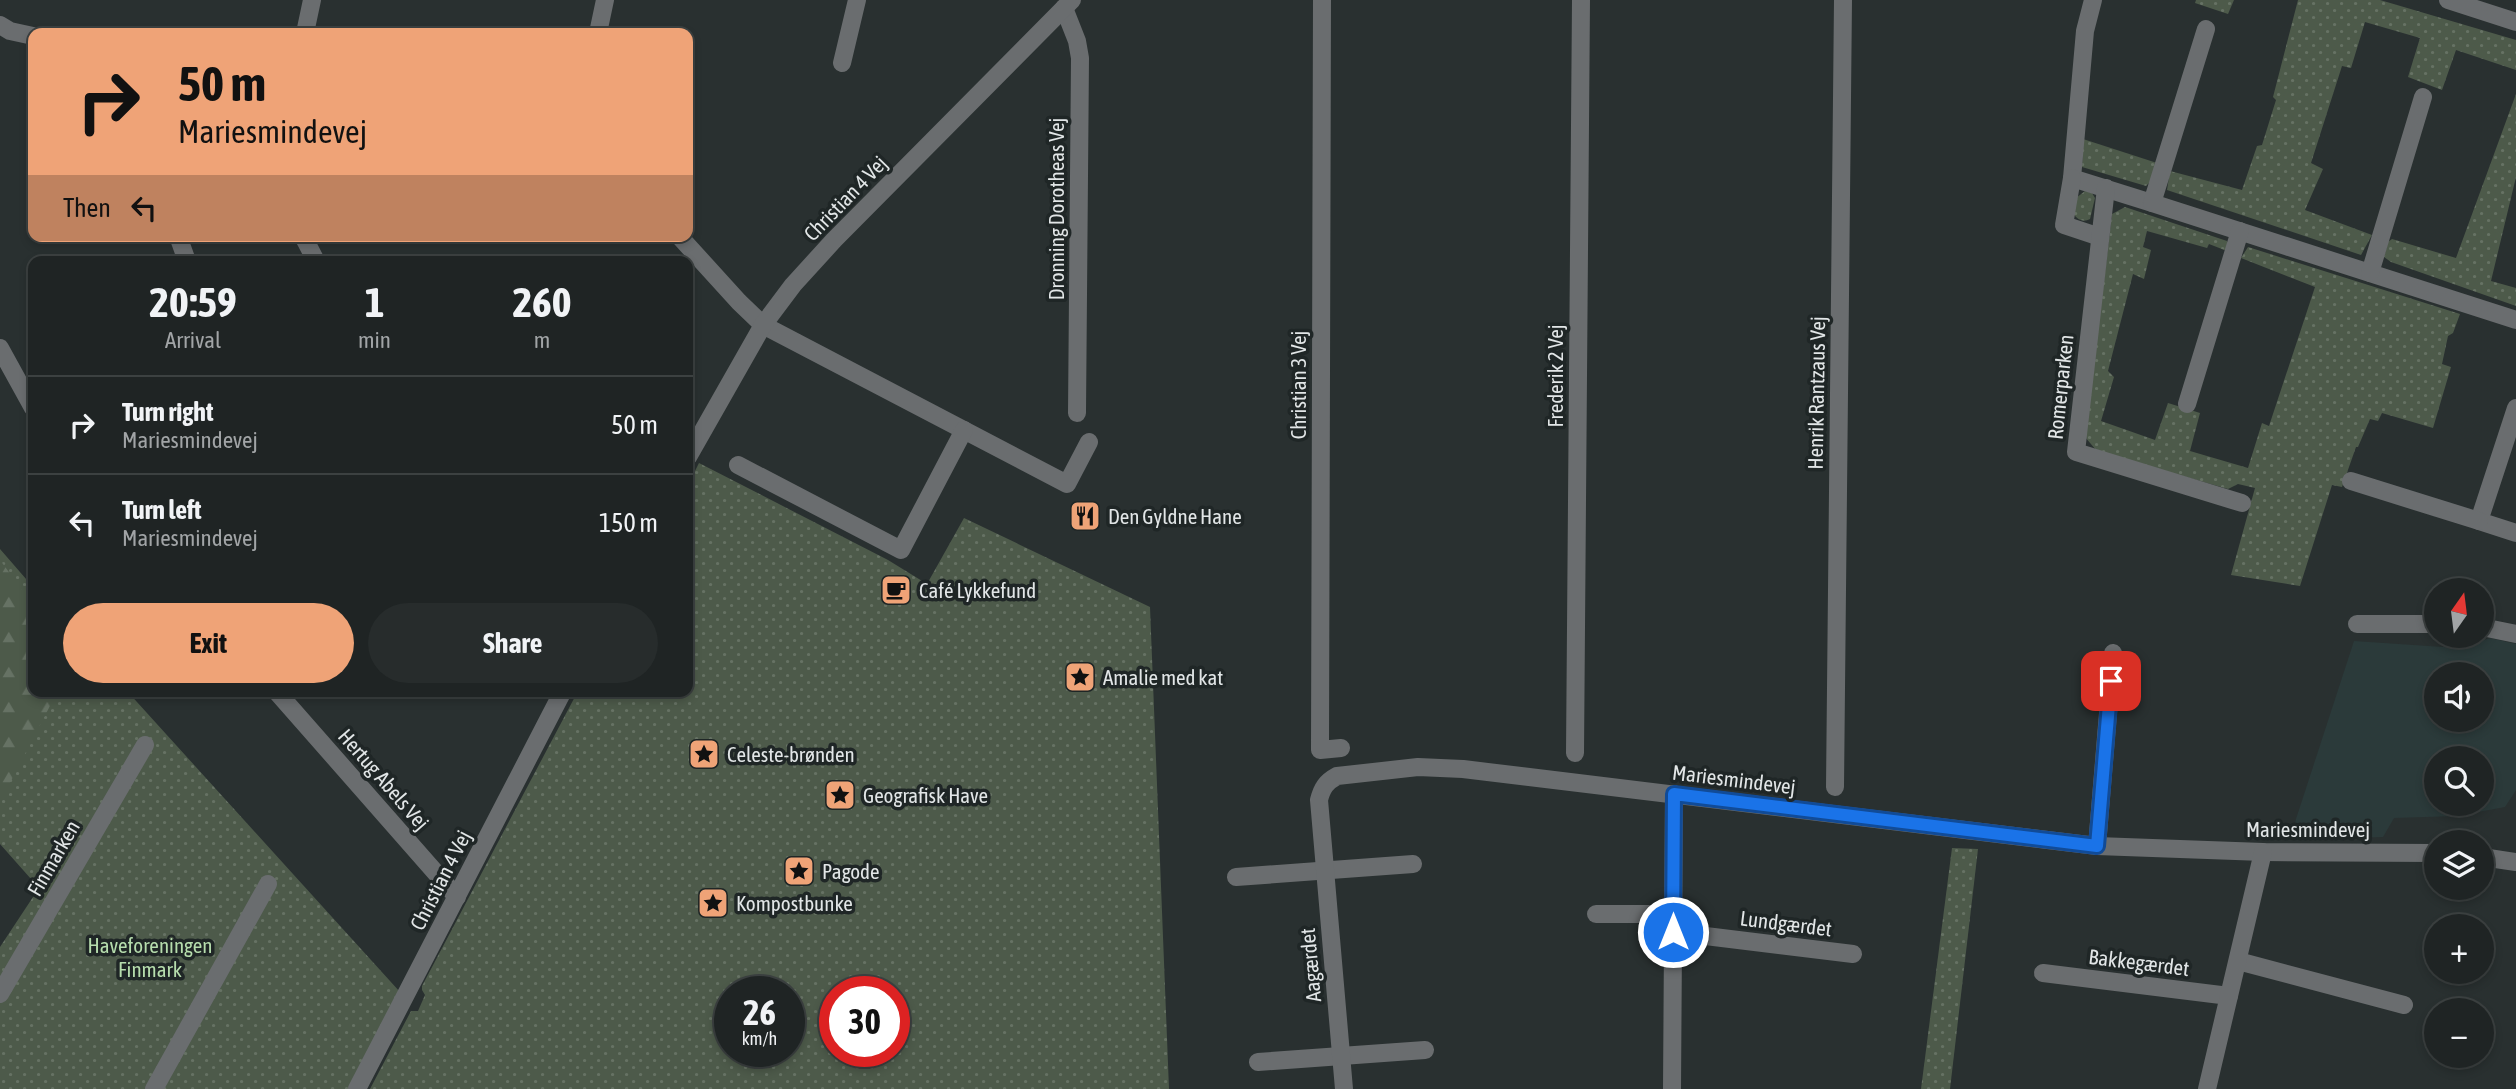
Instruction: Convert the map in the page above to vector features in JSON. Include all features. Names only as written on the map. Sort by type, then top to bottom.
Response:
[{"type":"street","points":[[306,28],[312,0]]},
{"type":"street","points":[[599,28],[605,0]]},
{"type":"street","points":[[842,63],[857,0]]},
{"type":"street","name":"Christian 3 Vej","points":[[1322,0],[1320,750],[1341,748]]},
{"type":"street","name":"Frederik 2 Vej","points":[[1575,752],[1581,0]]},
{"type":"street","name":"Henrik Rantzaus Vej","points":[[1835,787],[1843,0]]},
{"type":"street","points":[[2093,0],[2085,31],[2072,177],[2064,225],[2100,237]]},
{"type":"street","points":[[2448,0],[2516,22]]},
{"type":"street","name":"Christian 4 Vej","points":[[693,448],[763,325],[793,285],[834,240],[1068,4]]},
{"type":"street","name":"Dronning Dorotheas Vej","points":[[1068,4],[1080,58],[1077,413]]},
{"type":"street","points":[[0,25],[10,31],[28,35]]},
{"type":"street","points":[[2152,203],[2206,29]]},
{"type":"street","points":[[2370,273],[2423,97]]},
{"type":"street","points":[[2072,177],[2516,320]]},
{"type":"street","name":"Romerparken","points":[[2106,188],[2076,452],[2242,503]]},
{"type":"street","points":[[2187,404],[2240,231]]},
{"type":"street","points":[[684,242],[738,302],[763,325],[1067,484],[1089,442]]},
{"type":"street","points":[[0,348],[28,399]]},
{"type":"street","points":[[2479,521],[2516,408]]},
{"type":"street","points":[[738,465],[901,550],[964,430]]},
{"type":"street","points":[[2351,481],[2516,533]]},
{"type":"street","points":[[2357,624],[2424,624]]},
{"type":"street","points":[[2494,629],[2516,634]]},
{"type":"street","points":[[2097,846],[2113,653]]},
{"type":"street","name":"Hertug Abels Vej","points":[[281,697],[457,897]]},
{"type":"street","name":"Christian 4 Vej","points":[[357,1089],[560,697]]},
{"type":"street","name":"Finmarken","points":[[0,993],[145,745]]},
{"type":"street","name":"Mariesmindevej","points":[[1365,772],[1418,767],[1464,769],[2097,846],[2263,852],[2424,853]]},
{"type":"street","name":"Aagærdet","points":[[1344,1089],[1319,800],[1328,782],[1337,776],[1365,772]]},
{"type":"street","points":[[1672,1089],[1674,794]]},
{"type":"street","points":[[2207,1089],[2263,852]]},
{"type":"street","points":[[2494,859],[2516,862]]},
{"type":"street","points":[[1236,877],[1413,864]]},
{"type":"street","points":[[154,1089],[268,884]]},
{"type":"street","name":"Lundgærdet","points":[[1596,914],[1673,923],[1853,954]]},
{"type":"street","points":[[2238,961],[2404,1005]]},
{"type":"street","name":"Bakkegærdet","points":[[2043,972],[2230,996]]},
{"type":"street","points":[[1258,1062],[1424,1049]]},
{"type":"shaded area","points":[[2494,639],[2516,644],[2516,790],[2505,807],[2494,809],[2494,746],[2424,746],[2424,816],[2457,816],[2394,818],[2383,837],[2291,840],[2354,641],[2424,646],[2424,648],[2494,648]]},
{"type":"green space","points":[[2196,0],[2234,0],[2228,14],[2195,3]]},
{"type":"green space","points":[[2298,0],[2380,0],[2516,40],[2516,70],[2456,50],[2442,90],[2408,77],[2420,38],[2365,22],[2351,68],[2342,66],[2311,163],[2323,169],[2305,210],[2372,235],[2361,255],[2167,190],[2170,171],[2242,190],[2257,146],[2262,145],[2276,100],[2273,97]]},
{"type":"green space","points":[[2516,94],[2516,177],[2491,281],[2516,288],[2516,306],[2391,262],[2384,257],[2388,242],[2392,239],[2456,258]]},
{"type":"green space","points":[[2083,139],[2157,163],[2153,179],[2146,186],[2082,167]]},
{"type":"green space","points":[[2085,191],[2092,193],[2095,198],[2090,219],[2085,221],[2073,214],[2076,198]]},
{"type":"green space","points":[[2125,207],[2227,241],[2227,251],[2209,244],[2207,248],[2147,231],[2143,247],[2151,250],[2144,279],[2133,274],[2108,371],[2114,377],[2101,421],[2155,440],[2168,403],[2200,413],[2190,451],[2248,468],[2262,423],[2269,426],[2315,287],[2241,258],[2248,247],[2460,314],[2453,333],[2448,336],[2442,364],[2451,367],[2433,428],[2382,413],[2378,421],[2370,419],[2356,447],[2342,487],[2332,485],[2300,586],[2231,575],[2255,488],[2238,484],[2228,489],[2172,473],[2096,450],[2085,437],[2112,214]]},
{"type":"green space","name":"Geografisk Have","points":[[699,463],[888,560],[927,584],[964,518],[1150,607],[1169,1089],[370,1089],[411,1011],[418,1011],[425,995],[422,990],[575,697],[693,697],[693,475]]},
{"type":"green space","name":"Haveforeningen Finmark","points":[[0,549],[28,581],[28,697],[132,697],[400,992],[349,1089],[0,1089],[0,947],[39,888],[0,844]]},
{"type":"green space","points":[[0,560],[28,598],[28,697],[56,697],[0,802]]},
{"type":"green space","points":[[1952,848],[1978,849],[1950,1089],[1921,1089]]},
{"type":"place","name":"Den Gyldne Hane","points":[[1085,516]]},
{"type":"place","name":"Café Lykkefund","points":[[896,590]]},
{"type":"place","name":"Amalie med kat","points":[[1080,677]]},
{"type":"place","name":"Celeste-brønden","points":[[704,754]]},
{"type":"place","name":"Geografisk Have","points":[[840,795]]},
{"type":"place","name":"Pagode","points":[[799,871]]},
{"type":"place","name":"Kompostbunke","points":[[713,903]]},
{"type":"route","points":[[1673,932],[1674,794],[2097,846],[2111,681]]}]
